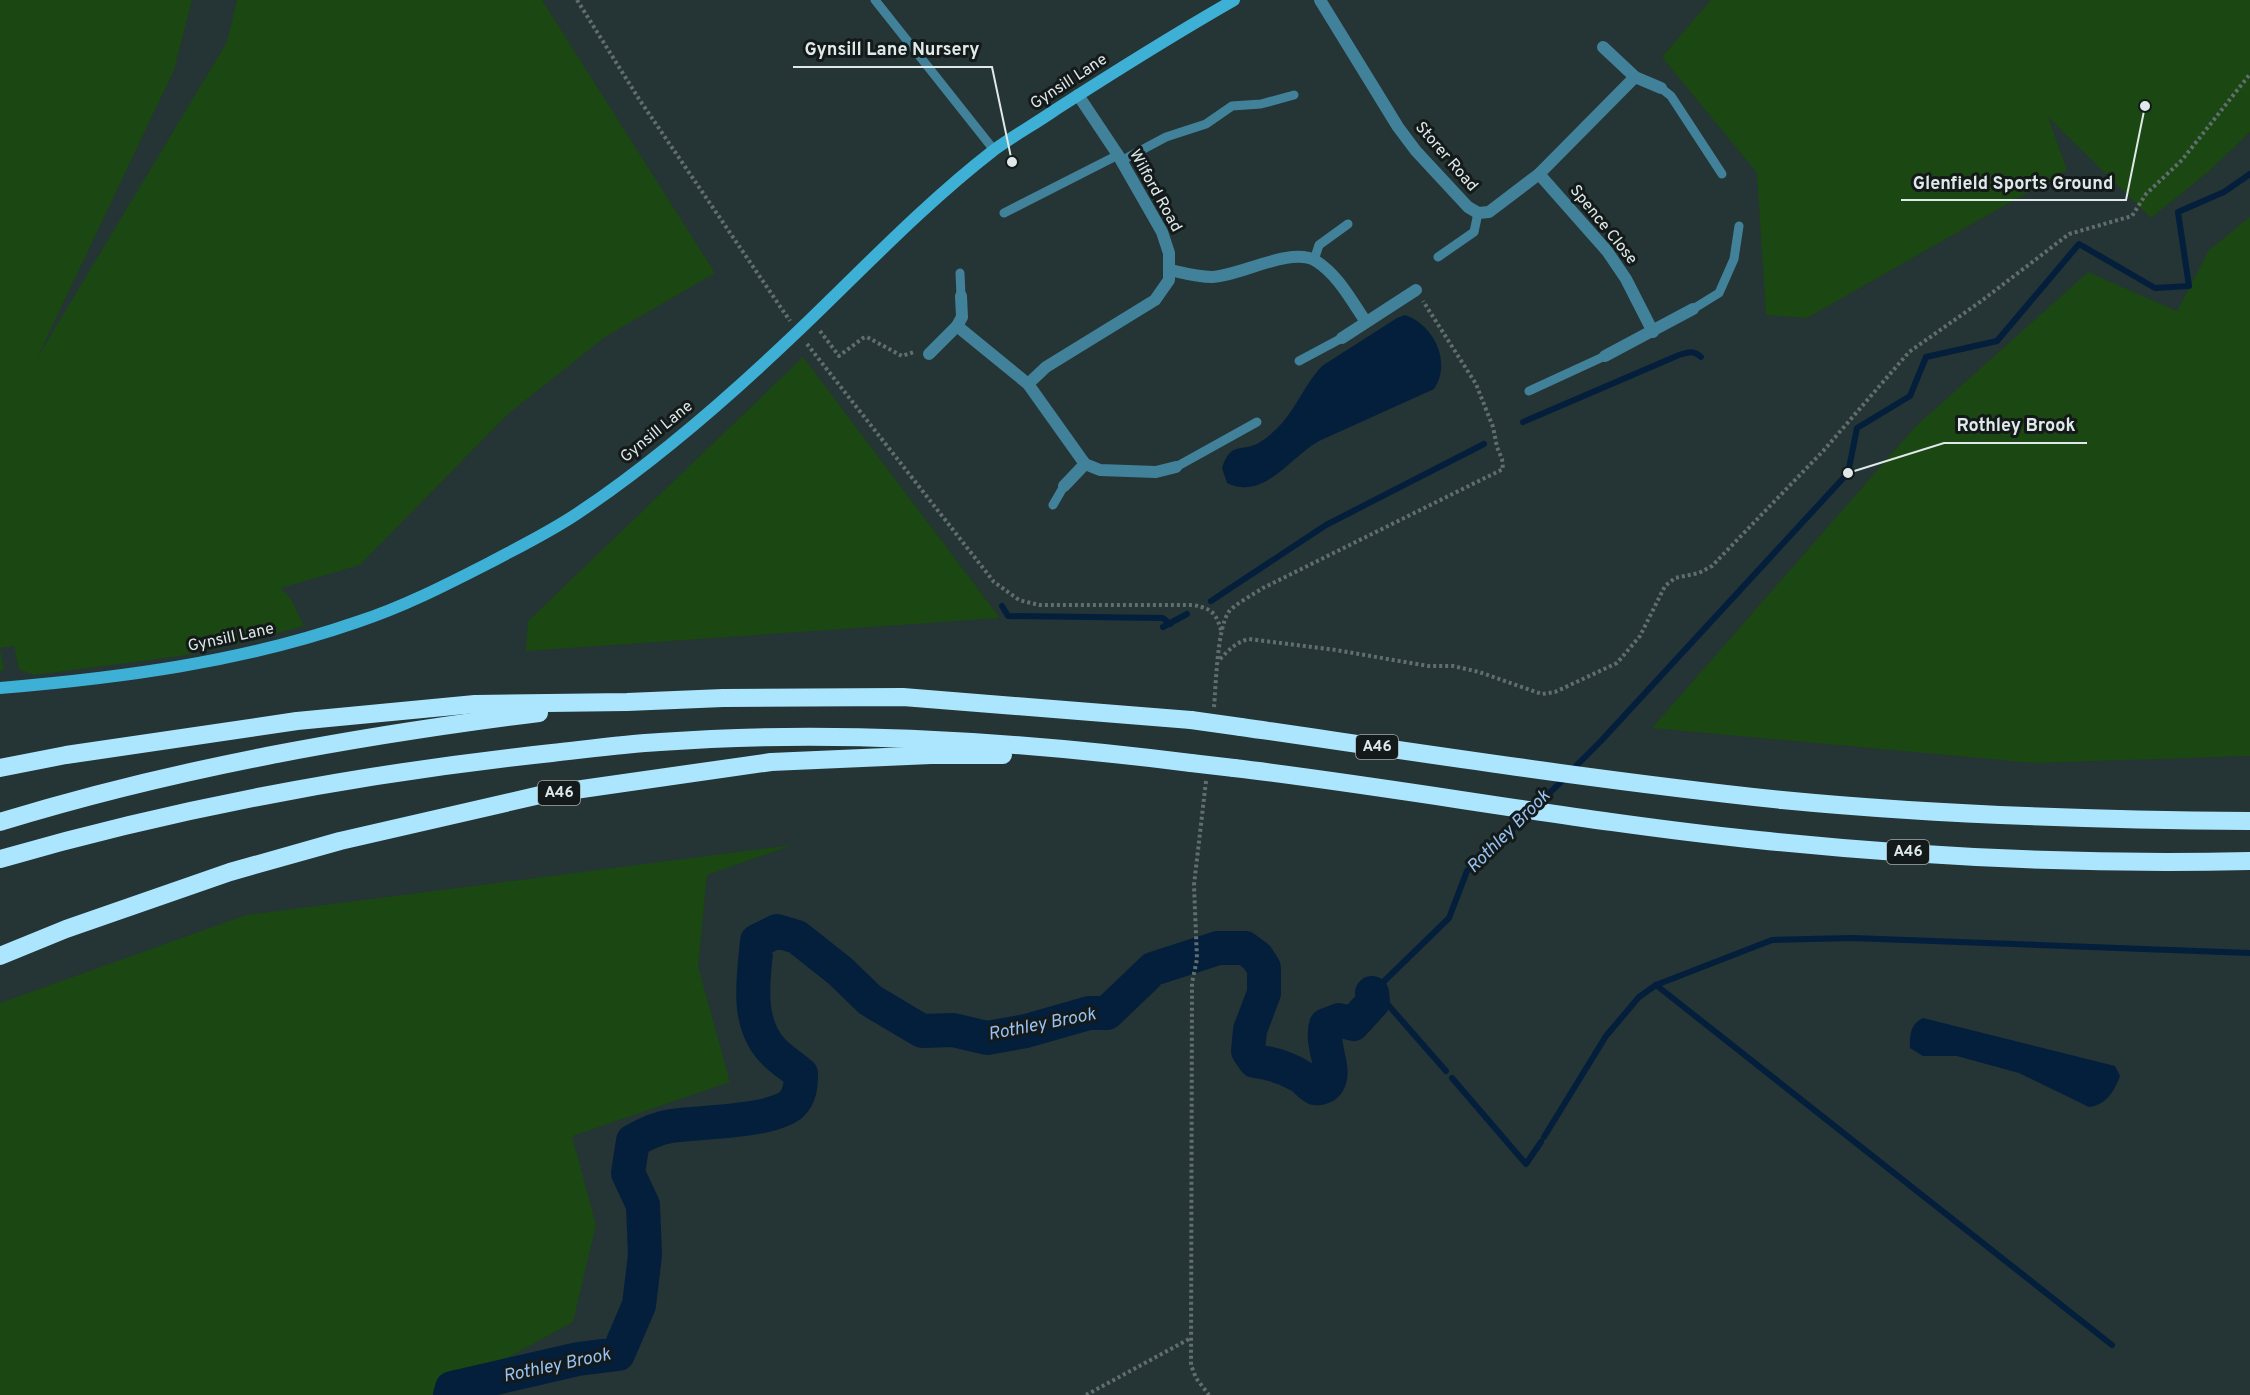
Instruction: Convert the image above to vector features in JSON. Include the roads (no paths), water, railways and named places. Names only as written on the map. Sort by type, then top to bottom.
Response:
[{"type":"highway","name":"A46","points":[[0,768],[66,755],[297,721],[475,704],[723,698],[903,698],[1191,720],[1600,778],[1782,800],[1951,814],[2123,820],[2250,821]]},
{"type":"highway","name":"A46","points":[[0,822],[139,783],[258,756],[436,726],[627,702]]},
{"type":"highway","name":"A46","points":[[0,859],[89,833],[294,790],[407,771],[660,742],[789,737],[929,740],[1022,745],[1140,756],[1497,807],[1758,840],[1989,858],[2250,861]]},
{"type":"highway","name":"A46","points":[[0,956],[66,929],[230,872],[340,841],[540,795],[771,762],[931,755],[1140,756]]},
{"type":"highway","points":[[2123,820],[2250,812]]},
{"type":"street","name":"Gynsill Lane","points":[[0,688],[113,676],[195,664],[253,651],[357,622],[435,591],[532,541],[624,481],[697,422],[798,332],[904,228],[994,150],[1138,56],[1234,0]]},
{"type":"street","name":"Storer Road","points":[[1320,0],[1404,135],[1468,207],[1478,213],[1489,213],[1539,174],[1635,77]]},
{"type":"street","points":[[1603,47],[1635,77],[1661,88]]},
{"type":"street","name":"Wilford Road","points":[[1078,95],[1119,158],[1162,232],[1170,270]]},
{"type":"street","name":"Spence Close","points":[[1539,174],[1607,251],[1626,279],[1653,332]]},
{"type":"street","points":[[1028,384],[1046,367],[1155,300],[1169,280],[1170,270],[1212,277],[1261,263],[1298,256],[1314,260],[1335,276],[1366,322]]},
{"type":"street","points":[[1342,338],[1416,290]]},
{"type":"street","points":[[931,352],[957,326],[962,317],[961,296]]},
{"type":"street","points":[[1605,356],[1693,309]]},
{"type":"street","points":[[957,326],[1028,384],[1085,464],[1100,470],[1156,472],[1176,467]]},
{"type":"street","points":[[1064,486],[1085,464]]},
{"type":"lane","points":[[875,0],[994,150]]},
{"type":"lane","points":[[1661,88],[1671,96],[1722,174]]},
{"type":"lane","points":[[1004,213],[1166,137],[1206,124],[1232,106],[1261,104],[1294,95]]},
{"type":"lane","points":[[1438,257],[1474,231],[1478,213]]},
{"type":"lane","points":[[1314,260],[1319,245],[1348,224]]},
{"type":"lane","points":[[1693,309],[1719,293],[1734,259],[1739,226]]},
{"type":"lane","points":[[960,273],[961,296]]},
{"type":"lane","points":[[1299,361],[1342,338]]},
{"type":"lane","points":[[1529,391],[1605,356]]},
{"type":"lane","points":[[1176,467],[1257,422]]},
{"type":"lane","points":[[1053,506],[1064,486]]},
{"type":"water","points":[[1405,315],[1424,327],[1437,346],[1441,367],[1434,389],[1319,441],[1265,482],[1240,487],[1227,483],[1222,468],[1229,454],[1236,449],[1257,444],[1280,426],[1322,366]]},
{"type":"water","points":[[1923,1018],[2115,1066],[2120,1076],[2105,1101],[2089,1107],[2019,1073],[1957,1056],[1923,1056],[1910,1048],[1913,1027]]},
{"type":"waterway","name":"Rothley Brook","points":[[1572,770],[1848,473],[1857,428],[1910,396],[1926,357],[1997,341],[2079,244],[2155,288],[2189,286],[2178,212],[2224,192],[2250,174]]},
{"type":"waterway","points":[[1523,422],[1679,355],[1691,352],[1701,357]]},
{"type":"waterway","points":[[1211,601],[1326,525],[1484,444]]},
{"type":"waterway","points":[[1002,606],[1008,616],[1163,618],[1170,624]]},
{"type":"waterway","points":[[1163,627],[1187,614]]},
{"type":"waterway","name":"Rothley Brook","points":[[1536,806],[1565,778]]},
{"type":"waterway","name":"Rothley Brook","points":[[1372,993],[1449,918],[1467,871],[1528,814]]},
{"type":"waterway","name":"Rothley Brook","points":[[450,1395],[452,1388],[578,1359],[618,1354],[639,1305],[645,1255],[643,1205],[628,1173],[633,1141],[666,1127],[753,1118],[769,1114],[792,1104],[798,1094],[801,1074],[772,1050],[763,1038],[753,998],[757,941],[777,931],[797,937],[840,971],[870,1000],[922,1031],[953,1030],[987,1038],[1026,1031],[1089,1013],[1107,1013],[1153,969],[1218,948],[1245,948],[1257,957],[1264,968],[1264,993],[1250,1030],[1248,1051],[1255,1061],[1290,1071],[1316,1088],[1325,1086],[1331,1073],[1325,1041],[1326,1025],[1339,1020],[1353,1024],[1373,1002],[1372,993]]},
{"type":"waterway","points":[[1544,1137],[1606,1036],[1639,997],[1656,985],[1772,940],[1852,938],[2250,953]]},
{"type":"waterway","points":[[1656,985],[2112,1345]]},
{"type":"waterway","points":[[1375,990],[1446,1071]]},
{"type":"waterway","points":[[1452,1078],[1526,1164],[1541,1142]]},
{"type":"place","name":"Glenfield Sports Ground","points":[[2145,106]]},
{"type":"place","name":"Gynsill Lane Nursery","points":[[1012,162]]},
{"type":"place","name":"Rothley Brook","points":[[1848,473]]}]
